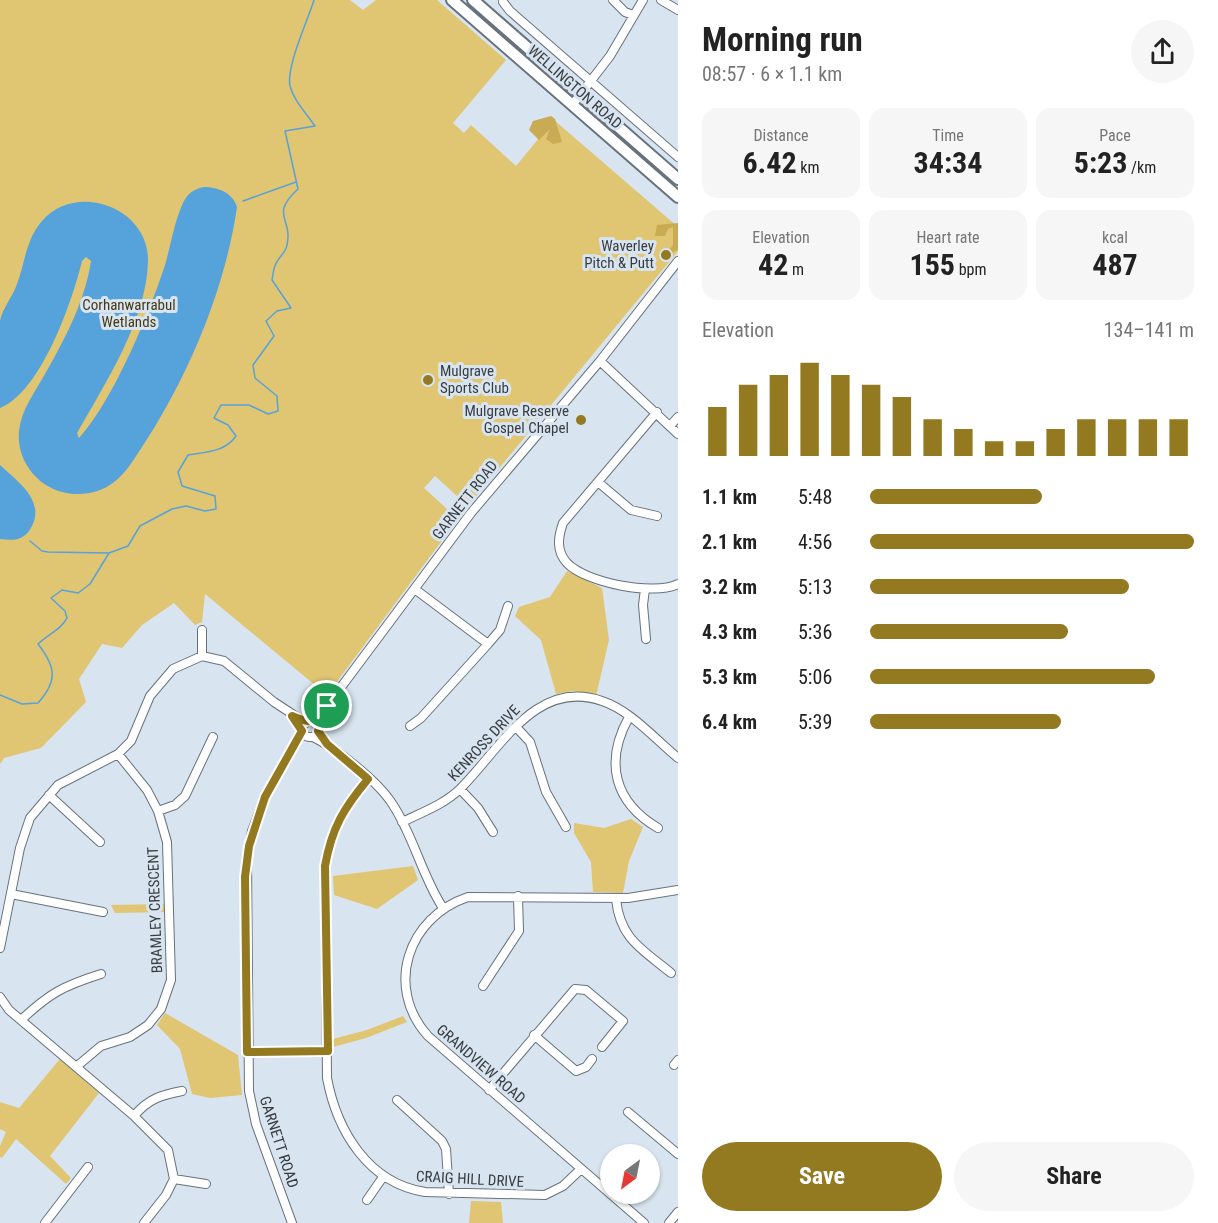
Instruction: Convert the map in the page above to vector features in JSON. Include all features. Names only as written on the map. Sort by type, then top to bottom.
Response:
[{"type":"highway","name":"WELLINGTON ROAD","points":[[452,0],[678,197]]},
{"type":"highway","name":"WELLINGTON ROAD","points":[[473,0],[678,179]]},
{"type":"street","points":[[613,0],[630,13]]},
{"type":"street","points":[[573,104],[621,38],[630,13],[638,0]]},
{"type":"street","points":[[630,13],[643,0]]},
{"type":"street","points":[[661,0],[678,10]]},
{"type":"street","name":"WELLINGTON ROAD","points":[[503,2],[510,11],[678,157]]},
{"type":"street","name":"GARNETT ROAD","points":[[292,1223],[256,1124],[249,1091],[245,877],[248,853],[265,797],[290,755],[416,590],[471,513],[600,361],[678,261]]},
{"type":"street","points":[[600,361],[678,434]]},
{"type":"street","points":[[657,412],[563,523],[559,534],[561,552],[576,570],[606,582],[645,589],[664,589],[678,584]]},
{"type":"street","points":[[670,426],[678,417]]},
{"type":"street","points":[[598,482],[631,510],[657,516]]},
{"type":"street","points":[[645,589],[646,639]]},
{"type":"street","points":[[416,590],[488,644]]},
{"type":"street","points":[[410,726],[421,718],[500,630],[508,606]]},
{"type":"street","points":[[202,630],[202,656]]},
{"type":"street","points":[[0,948],[25,829],[36,810],[49,795],[79,772],[118,754],[136,733],[150,696],[168,674],[187,661],[202,656],[215,658],[231,666],[386,794],[402,822],[435,893],[445,907]]},
{"type":"street","name":"KENROSS DRIVE","points":[[402,822],[443,802],[460,789],[525,716],[545,703],[575,696],[602,701],[629,717],[678,758]]},
{"type":"street","points":[[629,717],[617,741],[617,780],[620,790],[634,812],[658,828]]},
{"type":"street","points":[[516,727],[530,742],[546,792],[566,828]]},
{"type":"street","points":[[158,811],[175,805],[185,796],[213,737]]},
{"type":"street","name":"BRAMLEY CRESCENT","points":[[76,1067],[101,1046],[130,1036],[148,1025],[161,1009],[169,990],[169,855],[158,811],[147,790],[118,754]]},
{"type":"street","name":"CRAIG HILL DRIVE","points":[[368,779],[341,813],[329,843],[325,866],[330,1092],[349,1139],[365,1161],[383,1177],[408,1189],[449,1194],[544,1195],[555,1191],[581,1169]]},
{"type":"street","points":[[460,789],[478,808],[493,832]]},
{"type":"street","points":[[49,795],[100,842]]},
{"type":"street","name":"GRANDVIEW ROAD","points":[[644,1223],[634,1220],[581,1169],[428,1036],[418,1025],[407,1000],[405,979],[408,957],[425,926],[445,907],[476,896],[616,899],[638,898],[678,890]]},
{"type":"street","points":[[11,894],[102,912]]},
{"type":"street","points":[[483,986],[519,932],[518,896]]},
{"type":"street","points":[[616,899],[621,926],[630,938],[671,973]]},
{"type":"street","points":[[21,1020],[53,992],[68,984],[101,974]]},
{"type":"street","points":[[489,1090],[572,991],[582,988],[622,1021],[602,1047]]},
{"type":"street","points":[[0,997],[9,1010],[134,1116],[168,1150],[174,1179],[166,1195],[144,1223]]},
{"type":"street","points":[[534,1035],[551,1047],[570,1068],[581,1070],[592,1059]]},
{"type":"street","points":[[247,1052],[328,1051]]},
{"type":"street","points":[[134,1116],[159,1095],[182,1091]]},
{"type":"street","points":[[397,1100],[442,1141],[446,1149],[449,1194]]},
{"type":"street","points":[[628,1112],[678,1154]]},
{"type":"street","points":[[45,1223],[88,1167]]},
{"type":"street","points":[[367,1200],[383,1177]]},
{"type":"street","points":[[174,1179],[206,1184]]},
{"type":"street","points":[[669,1223],[678,1212]]},
{"type":"green space","name":"Corhanwarrabul Wetlands","points":[[0,0],[350,0],[363,10],[376,0],[437,0],[506,60],[453,123],[464,133],[471,125],[516,166],[554,120],[678,227],[678,251],[468,506],[435,476],[424,488],[458,519],[327,695],[205,594],[202,622],[195,625],[174,603],[142,625],[122,648],[102,644],[79,679],[86,702],[41,748],[4,758],[0,764]]},
{"type":"green space","points":[[567,571],[602,588],[609,640],[596,696],[573,691],[556,694],[541,640],[515,616],[519,607],[550,597]]},
{"type":"green space","points":[[631,819],[643,827],[629,861],[623,893],[593,892],[591,862],[574,833],[574,823],[604,828]]},
{"type":"green space","points":[[413,866],[418,880],[377,909],[334,895],[333,876]]},
{"type":"green space","points":[[164,904],[164,912],[115,913],[111,905]]},
{"type":"green space","points":[[165,1013],[238,1055],[242,1095],[210,1098],[192,1094],[180,1049],[157,1025]]},
{"type":"green space","points":[[403,1016],[407,1022],[366,1038],[333,1047],[333,1039],[367,1030]]},
{"type":"green space","points":[[60,1059],[99,1093],[50,1156],[71,1178],[66,1184],[16,1139],[2,1158],[0,1157],[0,1146],[6,1132],[0,1129],[0,1102],[19,1108]]},
{"type":"green space","points":[[471,1201],[501,1202],[503,1223],[469,1223]]},
{"type":"shaded area","points":[[551,116],[555,119],[562,142],[553,144],[546,139],[550,129],[539,140],[529,130],[533,121]]},
{"type":"shaded area","points":[[678,223],[678,250],[671,253],[668,252],[673,245],[673,227],[668,229],[665,236],[655,236],[657,225]]},
{"type":"water","points":[[204,187],[224,192],[232,198],[237,207],[224,270],[214,301],[175,392],[133,461],[114,482],[99,491],[81,494],[63,492],[46,485],[34,475],[22,455],[19,439],[20,423],[25,408],[60,347],[73,319],[84,291],[91,261],[86,257],[82,261],[71,299],[53,344],[41,365],[29,384],[15,399],[0,408],[0,321],[17,284],[32,235],[42,221],[57,209],[73,203],[91,202],[108,206],[124,215],[137,227],[145,242],[148,261],[146,283],[140,305],[123,350],[77,433],[79,438],[105,402],[140,332],[165,265],[183,203],[192,192]]},
{"type":"water","points":[[0,465],[21,484],[32,499],[35,508],[35,517],[29,531],[23,537],[10,540],[0,539]]},
{"type":"waterway","points":[[0,695],[22,704],[38,703],[49,688],[52,681],[51,667],[38,644],[61,626],[67,618],[65,611],[51,598],[62,590],[78,593],[90,584],[109,553],[128,546],[140,526],[172,509],[186,506],[205,511],[216,509],[215,496],[182,486],[178,472],[188,455],[221,448],[236,436],[228,425],[214,418],[221,405],[249,405],[268,414],[278,411],[277,396],[255,378],[253,365],[274,336],[266,321],[277,311],[291,308],[272,280],[276,263],[287,245],[288,236],[283,211],[289,198],[298,189],[285,131],[315,126],[294,97],[290,86],[294,55],[314,0]]},
{"type":"waterway","points":[[243,201],[296,182]]},
{"type":"waterway","points":[[30,541],[42,551],[48,552],[109,553]]},
{"type":"place","name":"Waverley Pitch & Putt","points":[[666,255]]},
{"type":"place","name":"Mulgrave Sports Club","points":[[428,380]]},
{"type":"place","name":"Mulgrave Reserve Gospel Chapel","points":[[581,420]]},
{"type":"route","points":[[327,706],[318,731],[327,744],[368,779],[341,813],[335,825],[325,866],[328,1051],[247,1052],[245,877],[252,831],[272,783],[302,731],[292,716],[306,723],[311,722],[327,706]]}]
